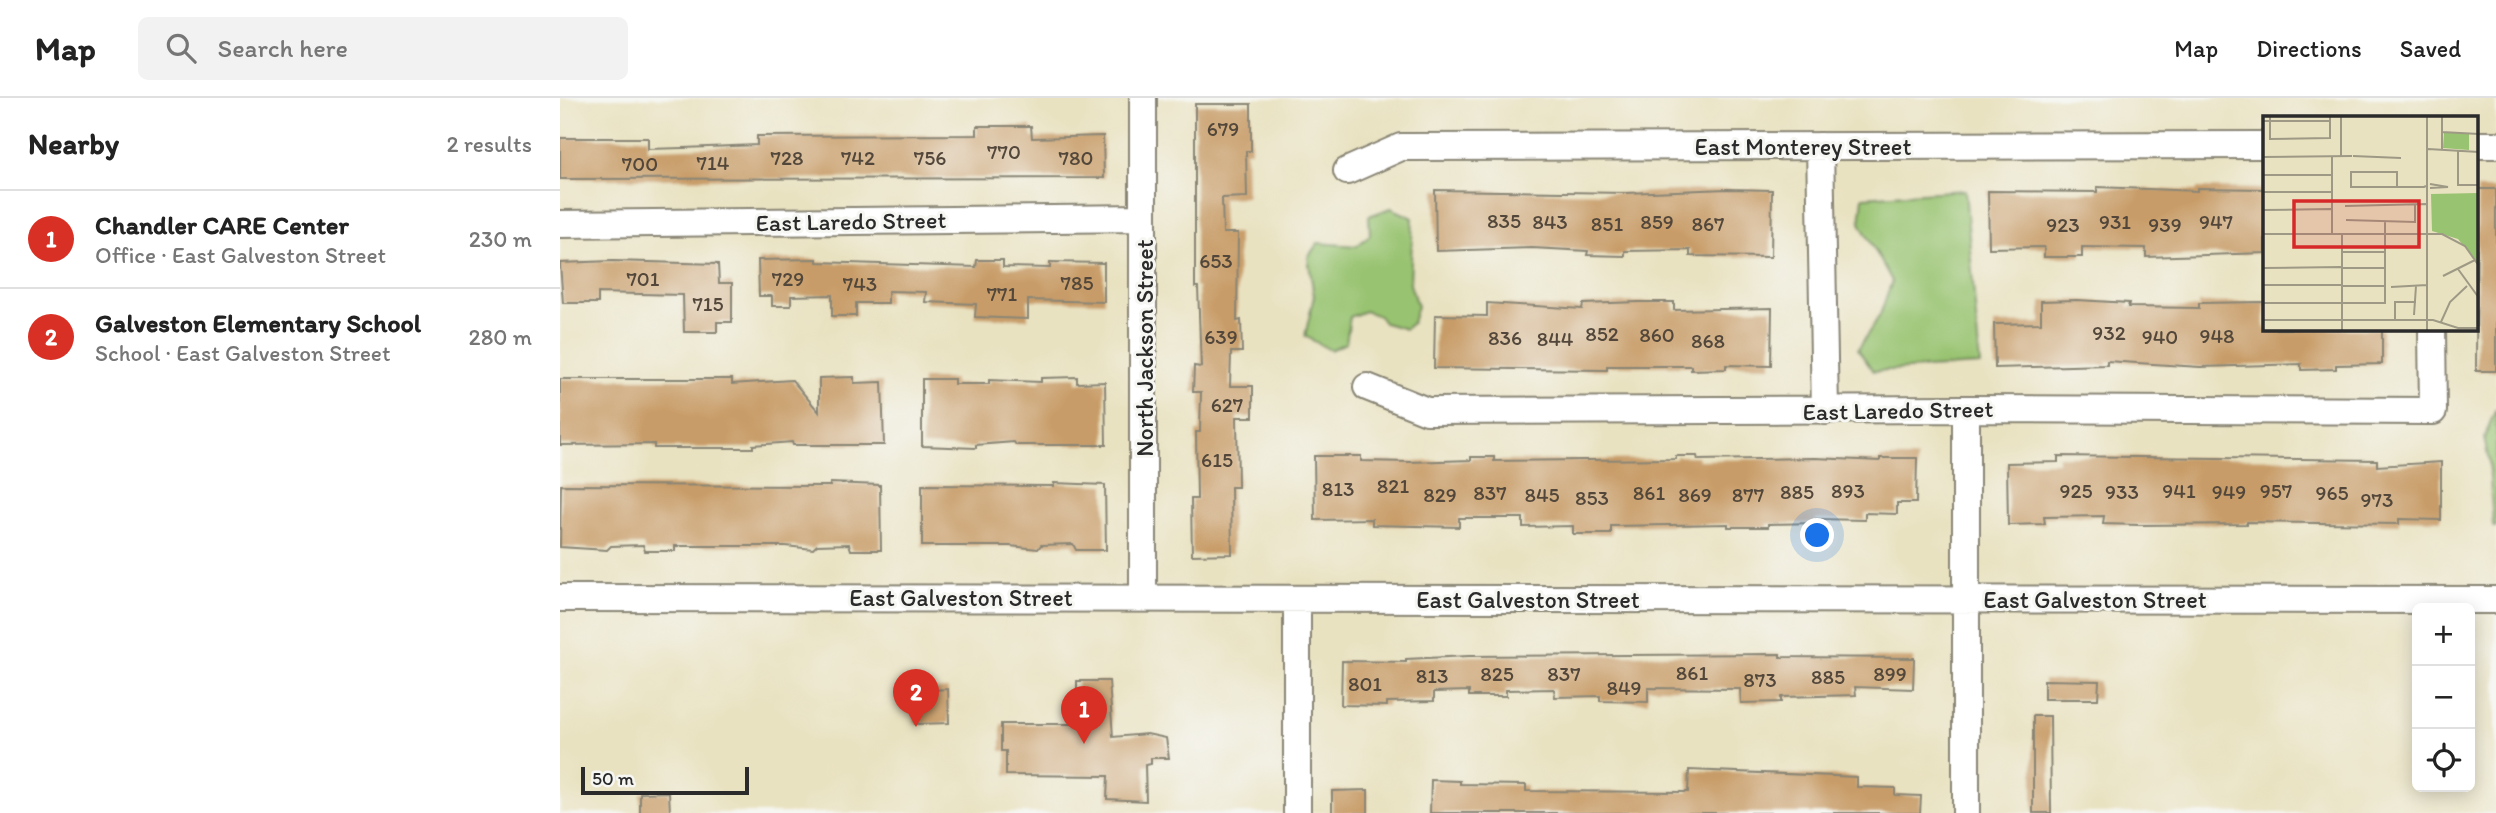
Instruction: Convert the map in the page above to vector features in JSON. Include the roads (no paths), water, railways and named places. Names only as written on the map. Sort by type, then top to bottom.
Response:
[{"type":"street","name":"North Jackson Street","points":[[1143,98],[1143,597]]},
{"type":"street","name":"East Monterey Street","points":[[1346,171],[1401,147],[2263,145]]},
{"type":"street","points":[[2478,145],[2496,145]]},
{"type":"street","points":[[1820,146],[1825,411]]},
{"type":"street","name":"East Laredo Street","points":[[560,224],[1143,218]]},
{"type":"street","name":"East Laredo Street","points":[[1367,387],[1427,411],[2433,411],[2432,331]]},
{"type":"street","points":[[1966,409],[1966,813]]},
{"type":"street","name":"East Galveston Street","points":[[560,598],[2496,600]]},
{"type":"street","points":[[1297,598],[1297,813]]},
{"type":"place","name":"Galveston Elementary School","points":[[916,727]]},
{"type":"place","name":"Chandler CARE Center","points":[[1084,744]]}]
